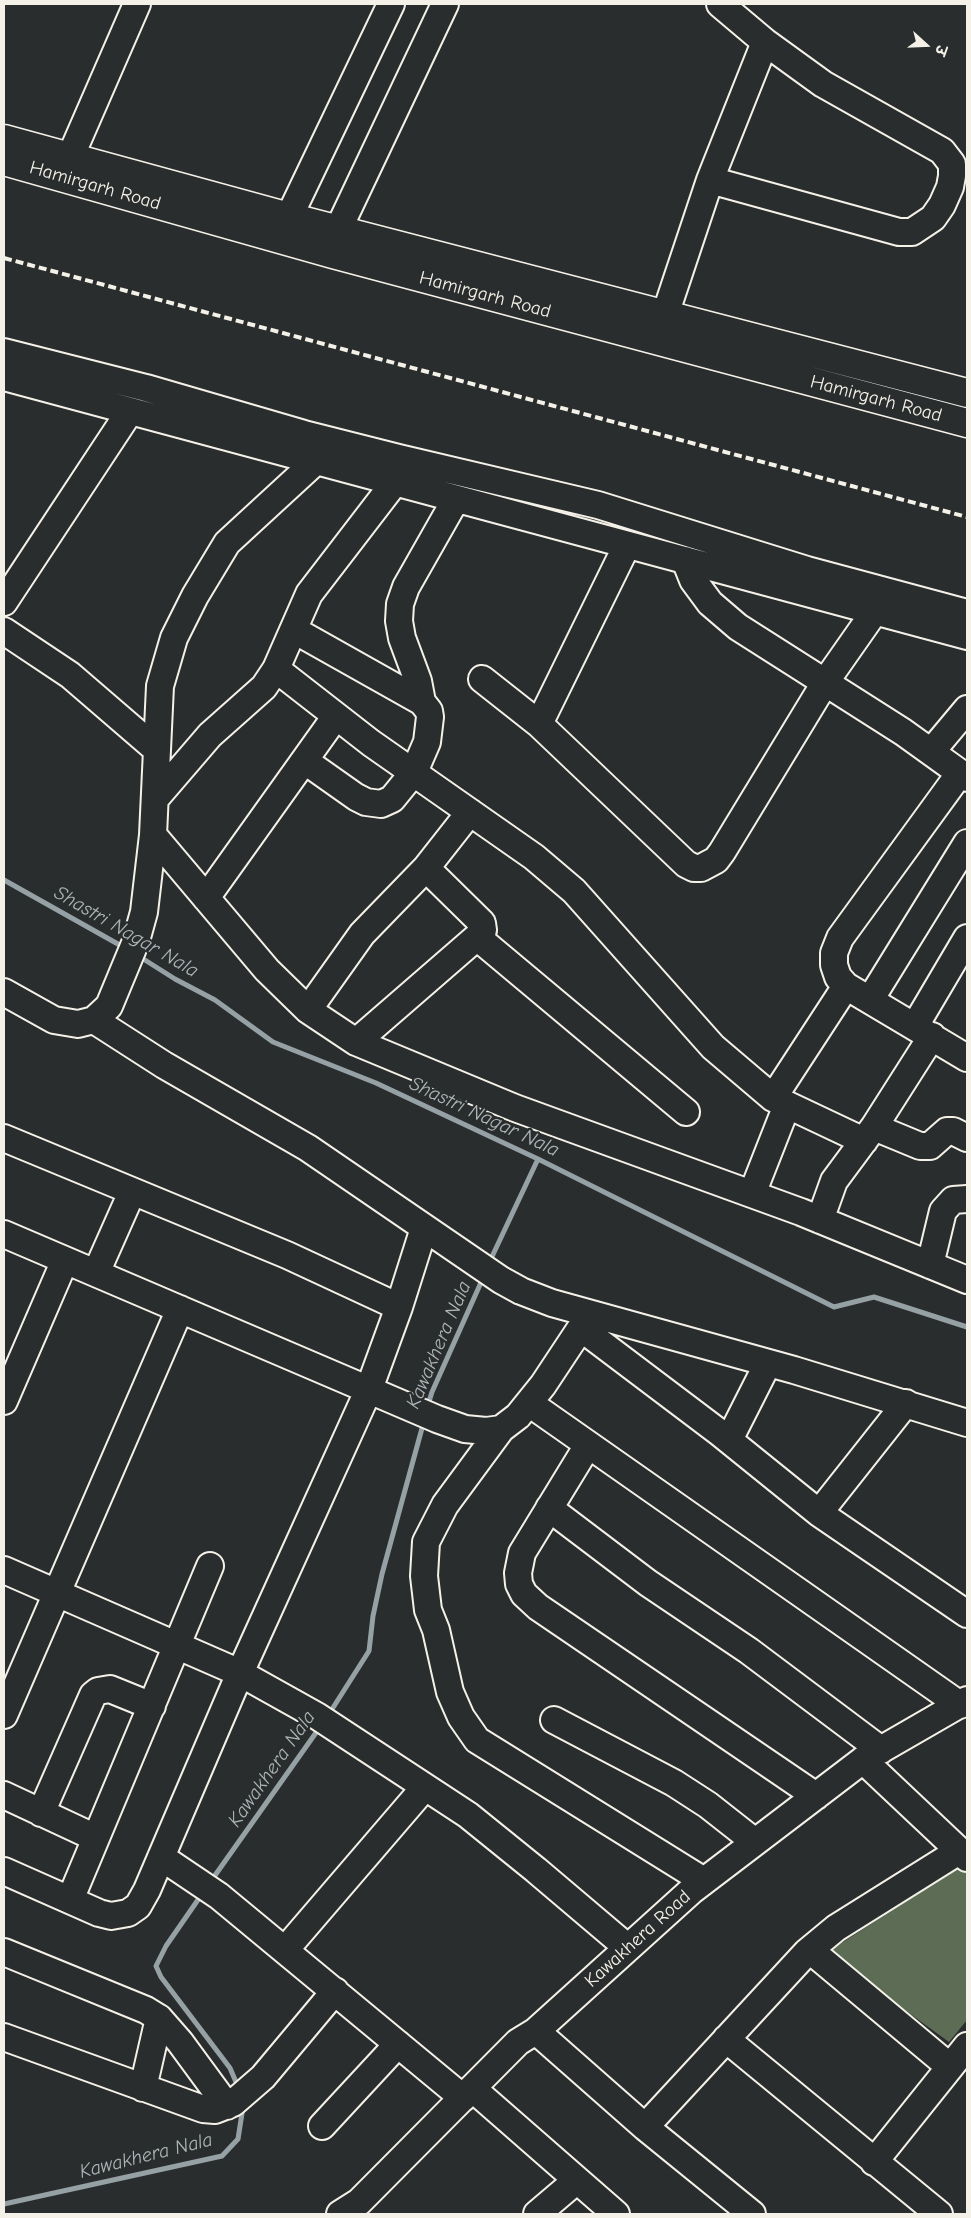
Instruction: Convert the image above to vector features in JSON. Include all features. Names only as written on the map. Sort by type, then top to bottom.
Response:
[{"type":"main road","name":"Hamirgarh Road","points":[[4,139],[66,167],[333,254],[967,424]]},
{"type":"main road","name":"Hamirgarh Road","points":[[4,161],[66,167],[289,218],[967,393]]},
{"type":"street","points":[[66,167],[137,4]]},
{"type":"street","points":[[289,218],[392,4]]},
{"type":"street","points":[[338,230],[445,4]]},
{"type":"street","points":[[710,180],[899,232],[912,232],[928,223],[942,205],[950,187],[952,164],[942,151],[823,84],[765,42],[720,4]]},
{"type":"street","points":[[665,315],[710,180],[765,42]]},
{"type":"street","points":[[4,352],[146,388],[337,442],[598,505],[807,570],[967,613]]},
{"type":"street","points":[[4,377],[967,636]]},
{"type":"street","points":[[4,602],[130,411]]},
{"type":"street","points":[[4,992],[54,1020],[78,1024],[94,1020],[109,1006],[136,941],[144,912],[153,835],[160,686],[174,638],[194,596],[227,543],[337,442]]},
{"type":"street","points":[[155,799],[210,735],[264,687],[276,669],[309,594],[395,482]]},
{"type":"street","points":[[422,702],[418,681],[402,638],[399,621],[400,604],[406,587],[456,499]]},
{"type":"street","points":[[539,724],[627,544]]},
{"type":"street","points":[[685,560],[693,580],[710,603],[738,627],[826,681],[964,776],[840,938],[834,953],[834,966],[838,977],[846,986],[967,1058]]},
{"type":"street","points":[[482,679],[539,724],[686,864],[694,868],[701,868],[716,860],[722,852],[826,681],[875,612]]},
{"type":"street","points":[[294,630],[422,702],[429,710],[430,728],[427,742],[414,772],[392,799],[381,804],[375,804],[356,797],[305,761]]},
{"type":"street","points":[[4,631],[70,675],[157,750]]},
{"type":"street","points":[[276,669],[336,716],[534,857],[574,890],[713,1047],[780,1101],[869,1134],[920,1146],[930,1146],[947,1131],[953,1131],[967,1138]]},
{"type":"street","points":[[931,752],[967,709]]},
{"type":"street","points":[[206,898],[336,716]]},
{"type":"street","points":[[308,1010],[362,934],[426,868],[470,812]]},
{"type":"street","points":[[153,835],[261,964],[308,1010],[356,1042],[514,1108],[752,1194],[967,1280]]},
{"type":"street","points":[[870,1000],[967,843]]},
{"type":"street","points":[[356,1042],[483,930],[482,922],[426,868]]},
{"type":"street","points":[[477,937],[686,1112]]},
{"type":"street","points":[[820,1220],[834,1181],[869,1134],[923,1031],[967,938]]},
{"type":"street","points":[[752,1194],[780,1101],[846,986]]},
{"type":"street","points":[[94,1020],[164,1065],[308,1148],[501,1280],[521,1291],[552,1303],[585,1321],[819,1513],[967,1614]]},
{"type":"street","points":[[4,1138],[287,1255],[399,1307]]},
{"type":"street","points":[[96,1273],[132,1192]]},
{"type":"street","points":[[930,1264],[944,1211],[953,1200],[967,1199]]},
{"type":"street","points":[[4,1873],[111,1916],[128,1913],[138,1906],[148,1890],[240,1672],[369,1389],[399,1307],[424,1228]]},
{"type":"street","points":[[4,1234],[437,1419],[464,1429],[486,1431],[500,1428]]},
{"type":"street","points":[[4,1400],[10,1371],[65,1260]]},
{"type":"street","points":[[4,1715],[180,1309]]},
{"type":"street","points":[[585,1321],[768,1363],[906,1403],[967,1423]]},
{"type":"street","points":[[585,1321],[543,1385],[518,1416],[500,1428],[445,1505],[426,1542],[424,1576],[428,1610],[436,1630],[450,1692],[461,1717],[477,1740],[704,1881]]},
{"type":"street","points":[[729,1440],[768,1363]]},
{"type":"street","points":[[529,1403],[964,1703]]},
{"type":"street","points":[[819,1513],[906,1403]]},
{"type":"street","points":[[588,1444],[522,1553],[519,1563],[519,1584],[524,1594],[546,1612],[816,1796]]},
{"type":"street","points":[[549,1508],[648,1583],[749,1651],[872,1755],[963,1855],[836,1928],[810,1950],[645,2127]]},
{"type":"street","points":[[70,1900],[210,1566]]},
{"type":"street","points":[[4,1570],[240,1672],[317,1716],[475,1821],[628,1948]]},
{"type":"street","points":[[41,1812],[93,1695],[98,1691],[110,1689],[152,1706]]},
{"type":"street","name":"Kawakhera Road","points":[[340,2214],[358,2202],[518,2042],[536,2031],[704,1881],[872,1755],[964,1703]]},
{"type":"street","points":[[554,1720],[674,1783],[708,1805],[755,1842]]},
{"type":"street","points":[[285,1950],[425,1787]]},
{"type":"street","points":[[4,1795],[96,1838]]},
{"type":"street","points":[[161,1857],[209,1889],[398,2044],[468,2093],[577,2180],[616,2214]]},
{"type":"street","points":[[810,1950],[950,2067]]},
{"type":"street","points":[[4,1952],[146,2010],[159,2018],[235,2101]]},
{"type":"street","points":[[4,2037],[203,2109],[215,2110],[235,2101],[262,2077],[335,1991]]},
{"type":"street","points":[[143,2088],[159,2018]]},
{"type":"street","points":[[536,2031],[645,2127],[752,2214]]},
{"type":"street","points":[[726,2039],[874,2162],[940,2214]]},
{"type":"street","points":[[322,2126],[398,2044]]},
{"type":"street","points":[[874,2162],[967,2046]]},
{"type":"street","points":[[538,2214],[577,2180]]},
{"type":"green space","points":[[960,1867],[967,1874],[967,2020],[949,2042],[826,1953]]},
{"type":"waterway","name":"Shastri Nagar Nala","points":[[4,880],[125,948]]},
{"type":"waterway","name":"Shastri Nagar Nala","points":[[137,955],[175,979],[215,1000],[273,1042],[376,1083],[538,1159],[834,1307],[874,1297],[967,1327]]},
{"type":"waterway","name":"Kawakhera Nala","points":[[489,1263],[538,1159]]},
{"type":"waterway","name":"Kawakhera Nala","points":[[427,1408],[432,1392],[483,1278]]},
{"type":"waterway","name":"Kawakhera Nala","points":[[329,1714],[369,1651],[373,1616],[382,1574],[424,1421]]},
{"type":"waterway","name":"Kawakhera Nala","points":[[211,1881],[320,1727]]},
{"type":"waterway","name":"Kawakhera Nala","points":[[202,1894],[166,1946],[156,1966],[161,1977],[230,2068],[239,2089]]},
{"type":"waterway","name":"Kawakhera Nala","points":[[4,2204],[222,2156],[238,2139],[243,2107]]},
{"type":"railway","points":[[4,258],[967,517]]}]
